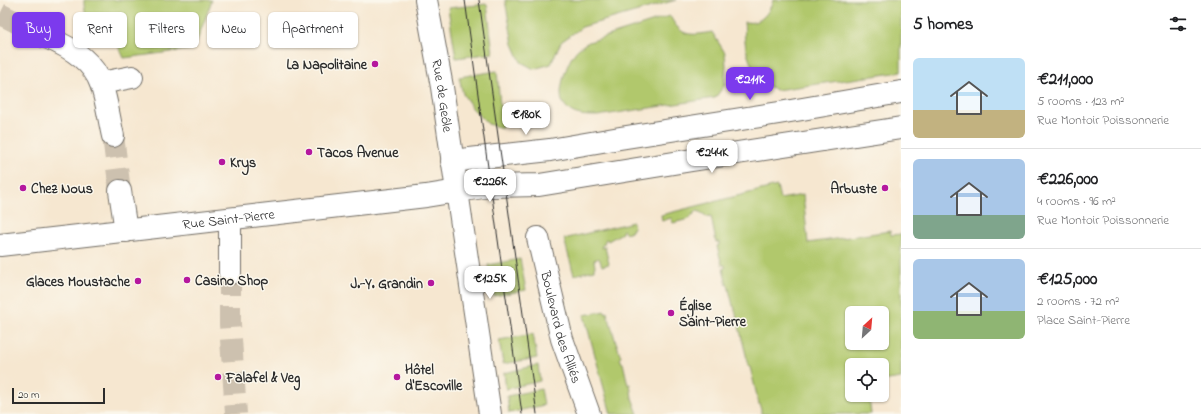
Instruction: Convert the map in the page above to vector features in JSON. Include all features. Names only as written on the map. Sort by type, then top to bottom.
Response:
[{"type":"street","name":"Rue de Geôle","points":[[426,0],[442,87],[490,414]]},
{"type":"street","points":[[65,46],[86,61],[102,86],[113,136]]},
{"type":"street","points":[[102,86],[132,77]]},
{"type":"street","points":[[452,161],[550,150],[901,92]]},
{"type":"street","name":"Rue Saint-Pierre","points":[[0,245],[426,196],[490,186],[538,185],[901,128]]},
{"type":"street","points":[[120,191],[126,231]]},
{"type":"street","points":[[230,219],[230,273]]},
{"type":"street","name":"Boulevard des Alliés","points":[[538,238],[562,339],[589,414]]},
{"type":"green space","points":[[84,0],[212,0],[199,35],[199,12],[135,12],[135,48],[194,48],[124,58],[119,48],[127,48],[127,12],[86,12]]},
{"type":"green space","points":[[505,0],[676,0],[582,27],[561,42],[551,64],[534,69],[521,62],[513,44]]},
{"type":"green space","points":[[773,0],[897,0],[901,4],[901,72],[776,90],[763,81],[754,70],[746,48],[744,22],[758,21],[764,17],[771,7]]},
{"type":"green space","points":[[487,4],[493,53],[456,58],[448,8]]},
{"type":"green space","points":[[670,16],[678,28],[687,33],[698,34],[712,32],[725,53],[726,66],[724,86],[715,98],[597,116],[585,116],[567,108],[562,101],[561,96],[562,83],[569,63],[579,48],[589,42]]},
{"type":"green space","points":[[497,71],[502,128],[488,124],[473,109],[463,94],[459,77]]},
{"type":"green space","points":[[777,186],[780,199],[803,195],[808,243],[890,231],[891,235],[901,234],[901,378],[889,380],[889,358],[845,358],[845,402],[870,402],[871,414],[761,414],[750,367],[723,269],[725,268],[725,265],[722,265],[717,246],[719,245],[719,242],[716,242],[711,216],[706,217],[698,211],[694,212],[689,219],[673,223],[671,218],[662,221],[661,215]]},
{"type":"green space","points":[[633,222],[634,228],[632,231],[625,233],[624,230],[622,233],[608,241],[607,239],[605,240],[604,244],[602,245],[602,248],[605,247],[609,264],[602,266],[599,258],[594,260],[594,270],[574,275],[564,239]]},
{"type":"green space","points":[[520,259],[526,290],[494,296],[488,265]]},
{"type":"green space","points":[[605,311],[605,313],[607,312],[609,318],[638,414],[611,414],[584,315]]},
{"type":"green space","points":[[533,334],[537,358],[503,364],[499,340]]},
{"type":"green space","points":[[538,365],[540,381],[506,389],[504,373]]},
{"type":"green space","points":[[541,389],[544,405],[509,413],[507,396]]},
{"type":"tunnel","points":[[0,14],[12,20]]},
{"type":"tunnel","points":[[113,136],[120,191]]},
{"type":"tunnel","points":[[230,273],[230,324],[236,414]]},
{"type":"tram line","points":[[465,0],[522,414]]},
{"type":"tram line","points":[[479,0],[537,414]]},
{"type":"place","name":"La Napolitaine","points":[[375,64]]},
{"type":"place","name":"Tacos Avenue","points":[[309,152]]},
{"type":"place","name":"Krys","points":[[222,162]]},
{"type":"place","name":"Chez Nous","points":[[23,188]]},
{"type":"place","name":"Arbuste","points":[[885,188]]},
{"type":"place","name":"Casino Shop","points":[[187,280]]},
{"type":"place","name":"Glaces Moustache","points":[[138,281]]},
{"type":"place","name":"J.-Y. Grandin","points":[[431,283]]},
{"type":"place","name":"Église Saint-Pierre","points":[[671,313]]},
{"type":"place","name":"Falafel & Veg","points":[[218,377]]},
{"type":"place","name":"Hôtel d'Escoville","points":[[397,377]]}]
